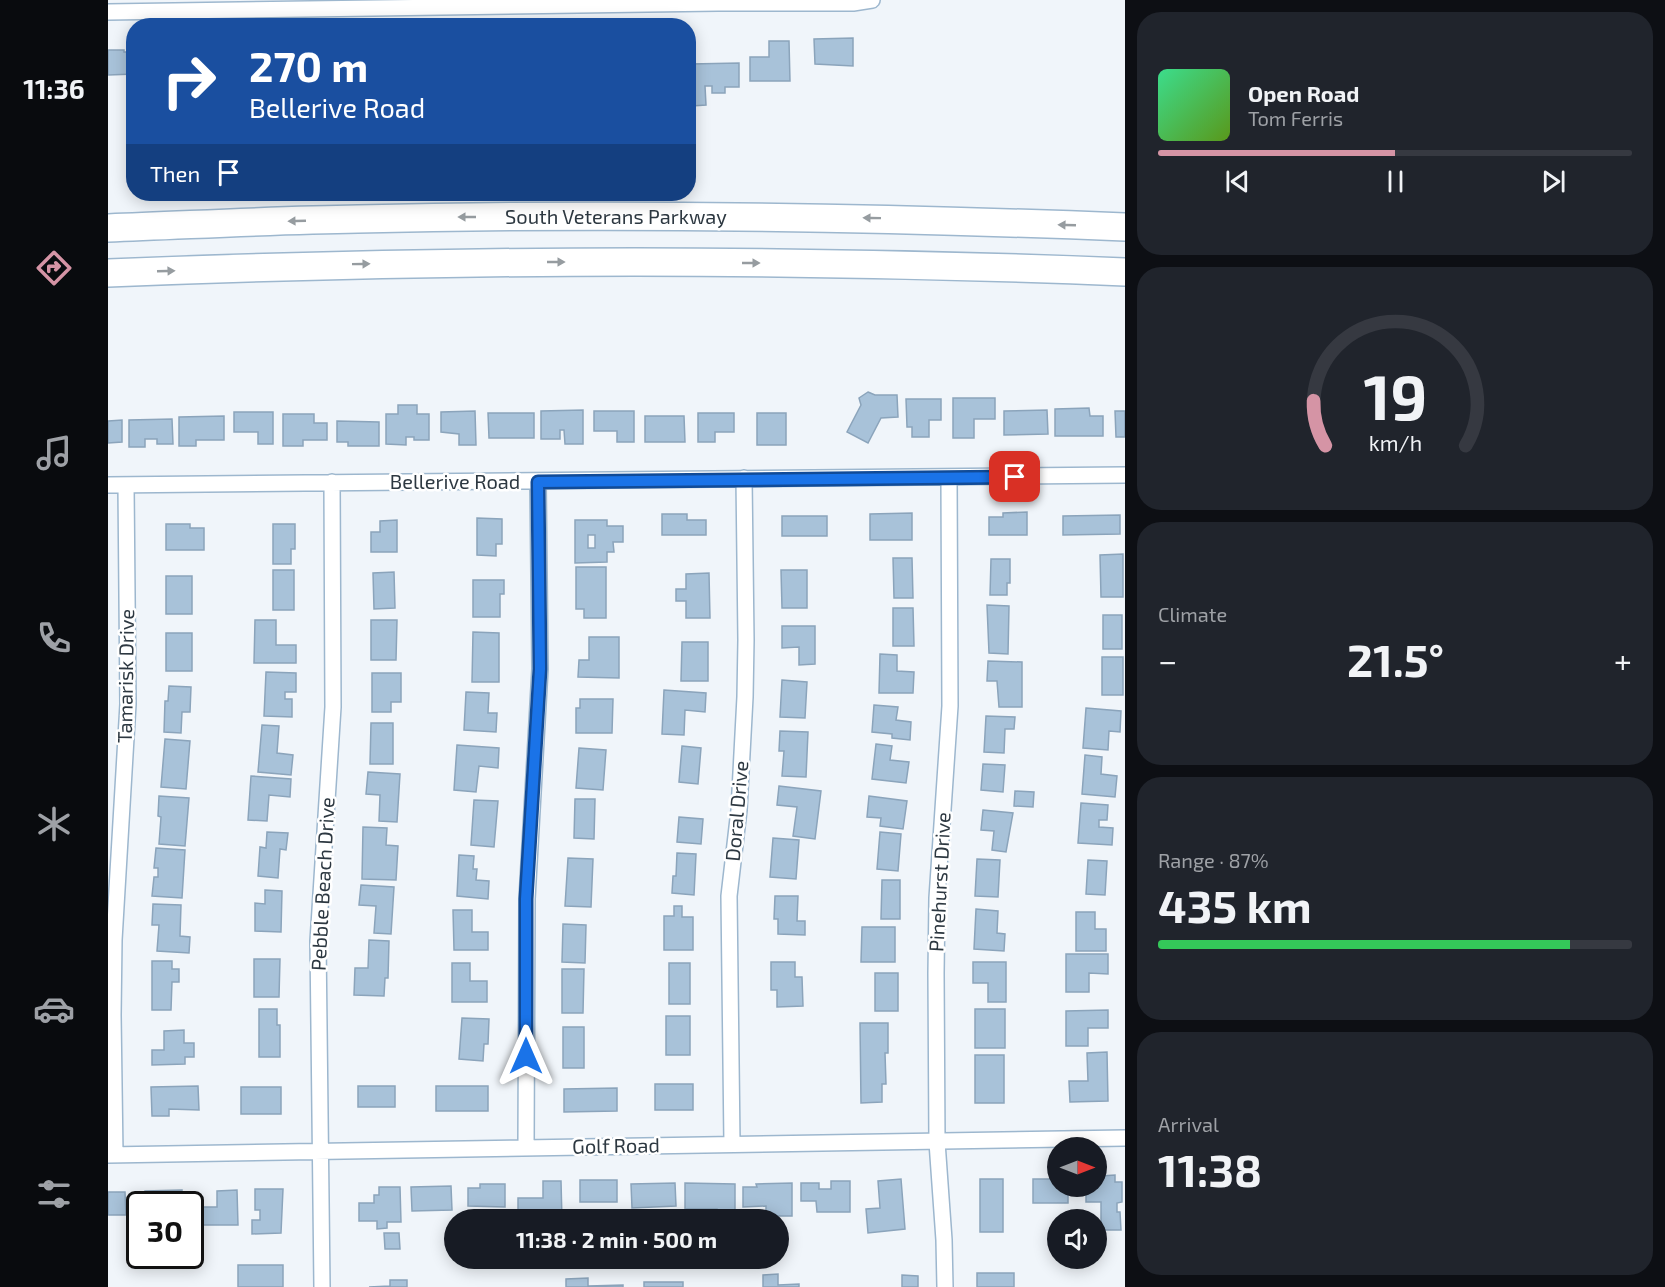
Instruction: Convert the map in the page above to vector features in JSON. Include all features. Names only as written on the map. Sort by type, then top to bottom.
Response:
[{"type":"highway","name":"South Veterans Parkway","points":[[108,228],[355,219],[568,216],[938,220],[1125,227]]},
{"type":"highway","points":[[108,273],[343,264],[654,262],[941,264],[1125,272]]},
{"type":"street","points":[[108,12],[250,5],[853,3],[872,0]]},
{"type":"street","name":"Bellerive Road","points":[[108,485],[1125,475]]},
{"type":"street","name":"Pinehurst Drive","points":[[945,1287],[937,1142],[937,898],[951,661],[949,477]]},
{"type":"street","name":"Doral Drive","points":[[732,1144],[729,896],[739,810],[745,697],[744,478]]},
{"type":"street","name":"Pebble Beach Drive","points":[[322,1287],[318,941],[333,707],[332,482]]},
{"type":"street","points":[[526,1147],[526,899],[540,669],[538,482]]},
{"type":"street","name":"Tamarisk Drive","points":[[112,1155],[117,863],[128,704],[126,485]]},
{"type":"street","name":"Golf Road","points":[[112,1155],[1125,1138]]},
{"type":"building","points":[[853,38],[853,66],[815,64],[814,39]]},
{"type":"building","points":[[769,41],[789,41],[790,81],[750,81],[750,57],[769,57]]},
{"type":"building","points":[[108,50],[124,50],[126,52],[126,74],[108,75]]},
{"type":"building","points":[[739,63],[739,87],[725,87],[725,93],[712,93],[712,86],[705,86],[706,105],[696,106],[696,64]]},
{"type":"building","points":[[868,392],[875,395],[897,395],[898,417],[881,418],[868,443],[847,432],[861,405],[859,398]]},
{"type":"building","points":[[953,398],[995,398],[995,419],[974,419],[974,438],[953,438]]},
{"type":"building","points":[[906,399],[941,399],[941,420],[929,420],[929,437],[912,437],[912,427],[907,427]]},
{"type":"building","points":[[398,405],[417,405],[417,414],[429,414],[429,440],[414,440],[414,437],[406,437],[406,445],[386,444],[386,414],[398,414]]},
{"type":"building","points":[[1089,408],[1090,416],[1103,416],[1103,436],[1055,436],[1055,409]]},
{"type":"building","points":[[583,410],[583,444],[565,444],[564,430],[560,430],[560,439],[541,439],[541,411]]},
{"type":"building","points":[[1047,410],[1048,434],[1004,435],[1004,411]]},
{"type":"building","points":[[475,411],[476,445],[459,445],[459,434],[441,432],[441,412]]},
{"type":"building","points":[[594,411],[634,411],[634,442],[617,442],[617,431],[594,431]]},
{"type":"building","points":[[1115,411],[1125,411],[1125,437],[1116,437]]},
{"type":"building","points":[[234,412],[273,412],[273,444],[258,444],[258,432],[234,432]]},
{"type":"building","points":[[488,413],[534,413],[534,438],[489,438]]},
{"type":"building","points":[[698,413],[734,413],[734,432],[715,432],[715,442],[698,442]]},
{"type":"building","points":[[757,413],[786,413],[786,445],[757,445]]},
{"type":"building","points":[[283,414],[314,414],[314,423],[327,423],[327,440],[303,440],[303,446],[283,446]]},
{"type":"building","points":[[224,416],[224,440],[196,440],[196,446],[179,446],[179,417]]},
{"type":"building","points":[[645,416],[684,416],[685,442],[645,442]]},
{"type":"building","points":[[172,419],[173,444],[157,444],[157,439],[145,439],[145,447],[129,447],[129,420]]},
{"type":"building","points":[[122,420],[122,442],[108,443],[108,421]]},
{"type":"building","points":[[337,421],[379,422],[379,446],[348,446],[348,442],[337,442]]},
{"type":"building","points":[[1027,512],[1027,535],[989,535],[989,517],[1003,517],[1003,513]]},
{"type":"building","points":[[912,513],[912,540],[870,540],[870,514]]},
{"type":"building","points":[[662,514],[687,514],[687,520],[706,520],[706,535],[662,535]]},
{"type":"building","points":[[1120,515],[1120,534],[1063,535],[1063,516]]},
{"type":"building","points":[[782,516],[827,516],[827,536],[782,536]]},
{"type":"building","points":[[477,518],[502,519],[502,544],[496,544],[496,556],[477,555]]},
{"type":"building","points":[[397,520],[397,552],[371,552],[371,532],[380,532],[380,521]]},
{"type":"building","points":[[575,520],[607,520],[607,526],[623,526],[623,542],[613,542],[614,552],[607,552],[607,562],[575,563]],"holes":[[[588,535],[595,535],[595,548],[588,548]]]},
{"type":"building","points":[[166,524],[190,524],[190,528],[204,528],[204,550],[166,550]]},
{"type":"building","points":[[273,524],[295,524],[295,549],[291,549],[291,564],[273,564]]},
{"type":"building","points":[[1123,554],[1123,597],[1101,597],[1100,555]]},
{"type":"building","points":[[893,558],[912,558],[913,598],[894,598]]},
{"type":"building","points":[[991,559],[1010,559],[1010,583],[1007,583],[1007,595],[990,595]]},
{"type":"building","points":[[576,567],[606,567],[606,618],[584,618],[584,609],[576,609]]},
{"type":"building","points":[[273,570],[294,570],[294,610],[273,610]]},
{"type":"building","points":[[781,570],[807,570],[807,608],[782,608]]},
{"type":"building","points":[[394,572],[395,608],[374,609],[373,573]]},
{"type":"building","points":[[709,573],[710,618],[686,618],[686,601],[676,601],[676,589],[686,589],[686,574]]},
{"type":"building","points":[[166,576],[192,576],[192,614],[166,614]]},
{"type":"building","points":[[473,580],[504,580],[504,594],[500,594],[500,617],[473,617]]},
{"type":"building","points":[[987,605],[1009,606],[1008,654],[989,653]]},
{"type":"building","points":[[893,608],[913,608],[914,646],[893,646]]},
{"type":"building","points":[[1103,615],[1122,615],[1122,649],[1103,649]]},
{"type":"building","points":[[255,620],[276,620],[276,645],[296,645],[296,663],[254,663]]},
{"type":"building","points":[[371,620],[397,620],[396,660],[371,660]]},
{"type":"building","points":[[782,626],[815,626],[815,664],[799,665],[799,647],[782,648]]},
{"type":"building","points":[[473,632],[499,633],[499,682],[472,682]]},
{"type":"building","points":[[166,633],[192,633],[192,671],[166,671]]},
{"type":"building","points":[[589,637],[619,637],[619,678],[578,677],[579,660],[589,660]]},
{"type":"building","points":[[682,642],[708,642],[708,681],[681,681]]},
{"type":"building","points":[[880,654],[897,655],[897,671],[914,672],[913,693],[879,693]]},
{"type":"building","points":[[1102,657],[1123,657],[1123,695],[1102,695]]},
{"type":"building","points":[[988,661],[1022,662],[1022,707],[999,707],[997,681],[987,681]]},
{"type":"building","points":[[266,672],[296,673],[296,692],[285,692],[285,699],[292,699],[292,717],[264,716]]},
{"type":"building","points":[[372,673],[401,673],[401,702],[391,702],[391,712],[372,712]]},
{"type":"building","points":[[782,680],[807,682],[805,718],[780,717]]},
{"type":"building","points":[[169,686],[191,687],[190,712],[182,712],[181,733],[164,732],[165,701],[168,701]]},
{"type":"building","points":[[664,690],[706,693],[705,712],[685,710],[684,735],[662,734]]},
{"type":"building","points":[[466,692],[489,693],[488,713],[497,713],[496,732],[464,730]]},
{"type":"building","points":[[580,699],[613,699],[612,733],[576,733],[576,708],[580,708]]},
{"type":"building","points":[[874,705],[898,707],[896,720],[911,722],[910,740],[892,738],[892,734],[872,732]]},
{"type":"building","points":[[1086,708],[1121,711],[1120,732],[1109,731],[1108,750],[1083,748]]},
{"type":"building","points":[[986,716],[1015,717],[1014,729],[1005,729],[1004,753],[984,752]]},
{"type":"building","points":[[371,723],[393,723],[393,764],[370,764]]},
{"type":"building","points":[[262,725],[279,726],[277,753],[293,755],[291,775],[258,772]]},
{"type":"building","points":[[780,731],[808,732],[806,777],[782,776],[784,751],[779,751]]},
{"type":"building","points":[[165,739],[190,741],[186,789],[161,787]]},
{"type":"building","points":[[876,744],[892,746],[890,760],[909,762],[906,783],[872,779]]},
{"type":"building","points":[[457,745],[499,748],[498,768],[479,766],[476,792],[454,790]]},
{"type":"building","points":[[682,746],[701,748],[698,784],[679,782]]},
{"type":"building","points":[[579,748],[606,750],[603,790],[576,788]]},
{"type":"building","points":[[1085,755],[1102,757],[1101,774],[1117,776],[1115,797],[1082,794]]},
{"type":"building","points":[[983,764],[1005,765],[1003,792],[981,790]]},
{"type":"building","points":[[368,772],[400,774],[397,822],[379,821],[380,795],[366,794]]},
{"type":"building","points":[[251,776],[291,779],[290,797],[269,795],[267,821],[248,820]]},
{"type":"building","points":[[779,786],[821,791],[815,839],[793,836],[797,807],[777,805]]},
{"type":"building","points":[[1015,791],[1034,792],[1033,807],[1014,806]]},
{"type":"building","points":[[159,796],[189,798],[185,846],[159,844],[161,817],[158,816]]},
{"type":"building","points":[[869,796],[907,801],[903,829],[880,826],[881,818],[867,817]]},
{"type":"building","points":[[575,799],[595,799],[594,839],[574,838]]},
{"type":"building","points":[[474,800],[498,801],[494,847],[471,845]]},
{"type":"building","points":[[1081,803],[1108,805],[1107,820],[1099,820],[1099,827],[1113,828],[1112,845],[1078,843]]},
{"type":"building","points":[[983,810],[1013,813],[1006,852],[992,850],[994,831],[981,830]]},
{"type":"building","points":[[679,817],[703,819],[701,844],[677,842]]},
{"type":"building","points":[[363,827],[387,828],[386,845],[398,846],[396,880],[362,879]]},
{"type":"building","points":[[267,832],[288,833],[286,850],[280,849],[278,878],[258,876],[260,847],[266,848]]},
{"type":"building","points":[[880,832],[901,834],[898,871],[877,869]]},
{"type":"building","points":[[773,838],[799,840],[796,879],[770,877]]},
{"type":"building","points":[[156,848],[185,850],[182,898],[152,896],[154,877],[158,877],[158,868],[154,868]]},
{"type":"building","points":[[677,853],[696,854],[694,895],[672,893],[673,876],[676,876]]},
{"type":"building","points":[[459,855],[474,856],[473,869],[477,869],[476,880],[489,881],[488,899],[457,896]]},
{"type":"building","points":[[568,858],[593,859],[591,907],[565,906]]},
{"type":"building","points":[[977,859],[1000,860],[998,897],[975,896]]},
{"type":"building","points":[[1088,860],[1107,861],[1105,895],[1086,894]]},
{"type":"building","points":[[882,880],[900,880],[900,919],[881,919]]},
{"type":"building","points":[[361,885],[394,887],[391,934],[374,933],[376,906],[359,905]]},
{"type":"building","points":[[265,890],[282,891],[281,932],[255,931],[255,903],[265,904]]},
{"type":"building","points":[[775,896],[798,896],[797,921],[805,921],[805,935],[778,934],[778,919],[774,919]]},
{"type":"building","points":[[153,904],[181,905],[180,936],[190,937],[189,953],[157,951],[159,925],[152,925]]},
{"type":"building","points":[[674,906],[682,906],[682,917],[693,917],[693,950],[664,950],[664,916],[674,916]]},
{"type":"building","points":[[976,909],[998,911],[997,933],[1005,934],[1004,951],[974,949]]},
{"type":"building","points":[[453,910],[472,910],[472,932],[488,932],[488,950],[454,950]]},
{"type":"building","points":[[1076,912],[1095,912],[1095,929],[1106,929],[1106,951],[1076,951]]},
{"type":"building","points":[[563,924],[586,925],[585,963],[562,962]]},
{"type":"building","points":[[862,927],[895,927],[895,962],[861,962]]},
{"type":"building","points":[[369,940],[389,941],[388,978],[385,978],[384,996],[354,995],[355,968],[368,968]]},
{"type":"building","points":[[1066,954],[1108,954],[1108,974],[1089,973],[1089,992],[1066,992]]},
{"type":"building","points":[[254,959],[280,959],[279,997],[254,997]]},
{"type":"building","points":[[152,961],[172,961],[172,969],[179,969],[179,982],[172,982],[171,1010],[152,1010]]},
{"type":"building","points":[[771,962],[795,962],[795,977],[802,977],[803,1006],[777,1007],[777,990],[771,990]]},
{"type":"building","points":[[973,962],[1006,962],[1006,1002],[988,1002],[988,983],[973,983]]},
{"type":"building","points":[[452,963],[470,963],[470,981],[487,981],[487,1002],[452,1002]]},
{"type":"building","points":[[669,963],[690,963],[690,1004],[669,1004]]},
{"type":"building","points":[[562,969],[584,969],[583,1013],[562,1013]]},
{"type":"building","points":[[875,973],[898,973],[898,1011],[875,1011]]},
{"type":"building","points":[[259,1009],[277,1009],[277,1025],[280,1025],[280,1057],[259,1057]]},
{"type":"building","points":[[975,1009],[1005,1009],[1005,1048],[975,1048]]},
{"type":"building","points":[[1108,1010],[1108,1028],[1088,1028],[1088,1046],[1066,1046],[1066,1011]]},
{"type":"building","points":[[666,1016],[690,1016],[690,1055],[666,1055]]},
{"type":"building","points":[[462,1018],[489,1019],[488,1044],[484,1044],[483,1061],[459,1059]]},
{"type":"building","points":[[860,1023],[888,1023],[888,1053],[885,1053],[886,1084],[882,1084],[882,1102],[861,1103]]},
{"type":"building","points":[[563,1027],[584,1027],[584,1068],[563,1068]]},
{"type":"building","points":[[184,1030],[184,1043],[194,1043],[194,1057],[185,1057],[185,1064],[152,1065],[152,1050],[164,1050],[164,1031]]},
{"type":"building","points":[[1107,1052],[1108,1101],[1070,1102],[1069,1081],[1088,1081],[1087,1053]]},
{"type":"building","points":[[975,1055],[1004,1055],[1004,1103],[975,1103]]},
{"type":"building","points":[[655,1084],[693,1084],[693,1110],[655,1110]]},
{"type":"building","points":[[198,1086],[199,1110],[169,1109],[169,1116],[152,1116],[151,1087]]},
{"type":"building","points":[[358,1086],[395,1086],[395,1107],[358,1107]]},
{"type":"building","points":[[436,1086],[488,1086],[488,1111],[436,1111]]},
{"type":"building","points":[[241,1087],[281,1087],[281,1114],[241,1114]]},
{"type":"building","points":[[617,1088],[617,1111],[564,1112],[564,1089]]},
{"type":"building","points":[[1115,1175],[1115,1182],[1122,1182],[1122,1202],[1117,1203],[1121,1230],[1107,1230],[1107,1209],[1101,1209],[1101,1202],[1086,1202],[1086,1197],[1107,1197],[1107,1176]]},
{"type":"building","points":[[901,1179],[905,1229],[868,1233],[866,1209],[880,1208],[878,1181]]},
{"type":"building","points":[[980,1179],[1003,1179],[1003,1232],[980,1232]]},
{"type":"building","points":[[1033,1179],[1047,1179],[1047,1197],[1068,1197],[1068,1203],[1033,1203]]},
{"type":"building","points":[[580,1180],[617,1180],[617,1202],[580,1202]]},
{"type":"building","points":[[543,1181],[561,1181],[562,1209],[518,1209],[518,1198],[543,1198]]},
{"type":"building","points":[[831,1181],[850,1181],[850,1212],[817,1212],[816,1201],[801,1201],[801,1183],[819,1183],[819,1189],[831,1189]]},
{"type":"building","points":[[675,1183],[676,1206],[632,1208],[631,1184]]},
{"type":"building","points":[[685,1183],[735,1184],[735,1209],[685,1209]]},
{"type":"building","points":[[792,1183],[792,1216],[789,1216],[789,1209],[766,1209],[766,1206],[743,1207],[743,1187],[757,1187],[756,1184]]},
{"type":"building","points":[[480,1184],[505,1184],[505,1207],[468,1206],[468,1188],[480,1188]]},
{"type":"building","points":[[451,1186],[452,1209],[412,1211],[411,1187]]},
{"type":"building","points":[[379,1187],[400,1187],[401,1222],[387,1222],[387,1228],[377,1229],[377,1221],[359,1221],[359,1203],[374,1203],[374,1195],[379,1195]]},
{"type":"building","points":[[255,1189],[283,1189],[281,1233],[252,1234],[252,1220],[260,1220],[260,1210],[255,1210]]},
{"type":"building","points":[[237,1190],[238,1225],[204,1225],[204,1207],[217,1207],[217,1191]]},
{"type":"building","points":[[108,1192],[125,1192],[126,1215],[108,1215]]},
{"type":"building","points":[[384,1233],[399,1233],[400,1249],[385,1249]]},
{"type":"building","points":[[238,1265],[283,1265],[283,1287],[238,1287]]},
{"type":"building","points":[[977,1273],[1014,1273],[1014,1287],[977,1287]]},
{"type":"building","points":[[778,1274],[778,1285],[799,1284],[799,1287],[763,1287],[763,1275]]},
{"type":"building","points":[[902,1275],[918,1276],[918,1287],[902,1287]]},
{"type":"building","points":[[588,1278],[588,1286],[623,1285],[623,1287],[566,1287],[566,1279]]},
{"type":"building","points":[[390,1280],[407,1280],[407,1287],[369,1287],[390,1286]]},
{"type":"building","points":[[644,1282],[683,1282],[683,1287],[644,1287]]},
{"type":"route","points":[[526,1056],[526,899],[540,669],[538,482],[744,478],[1015,477]]}]
